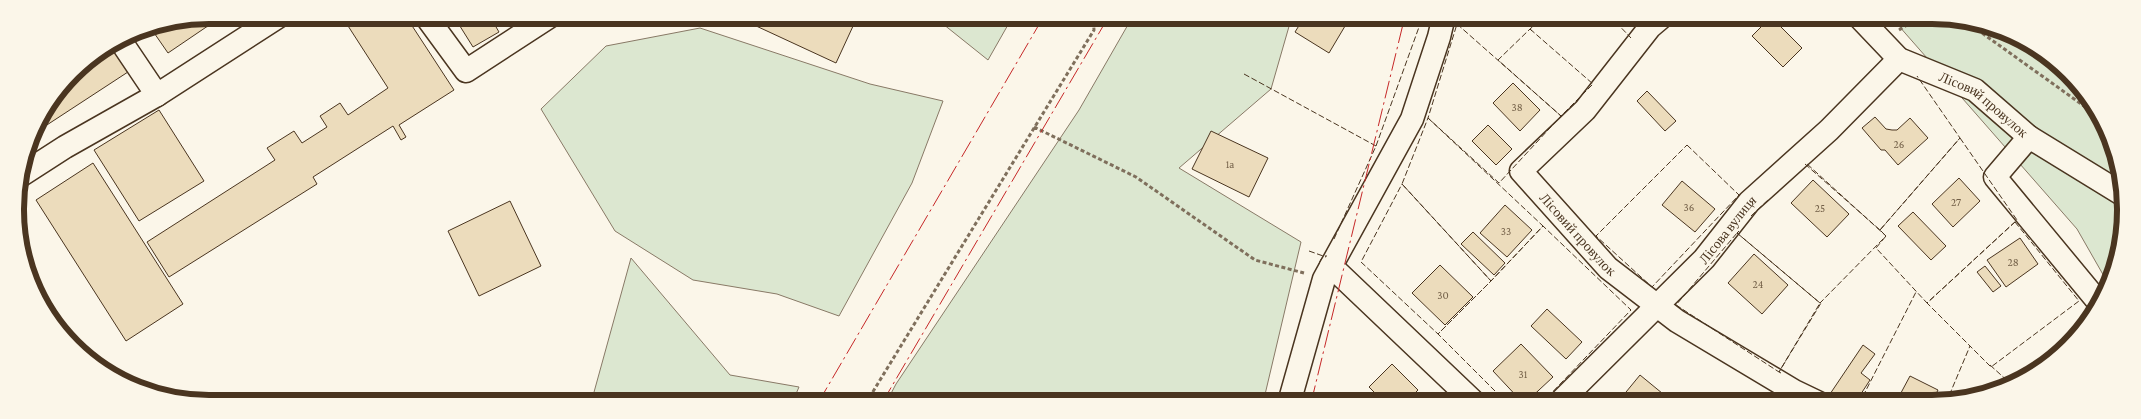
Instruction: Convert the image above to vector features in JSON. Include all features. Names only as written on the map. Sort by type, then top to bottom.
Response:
[{"type":"street","points":[[27,171],[65,147],[157,95],[267,24]]},
{"type":"street","points":[[432,24],[466,71],[538,24]]},
{"type":"street","points":[[1291,395],[1327,272],[1412,119],[1442,24]]},
{"type":"street","name":"Лісовий провулок","points":[[1654,24],[1585,110],[1521,171],[1608,268],[1677,321],[1801,395]]},
{"type":"street","name":"Лісовий провулок","points":[[1867,24],[1899,58],[1975,90],[2029,137],[1995,177],[2095,298]]},
{"type":"street","points":[[123,45],[157,95]]},
{"type":"street","name":"Лісова вулиця","points":[[1566,395],[1704,259],[1749,202],[1829,130],[1899,58]]},
{"type":"street","points":[[2029,137],[2116,191]]},
{"type":"street","points":[[1327,272],[1466,395]]},
{"type":"path","points":[[871,395],[1094,30],[1094,24]]},
{"type":"path","points":[[1977,29],[2087,108]]},
{"type":"path","points":[[1034,127],[1136,177],[1255,260],[1327,272]]},
{"type":"green space","points":[[943,24],[1008,24],[988,60]]},
{"type":"green space","points":[[1128,24],[1290,24],[1271,89],[1179,168],[1301,242],[1265,395],[890,395],[896,384],[1079,110]]},
{"type":"green space","points":[[1897,24],[1956,25],[1980,30],[2003,38],[2045,62],[2079,96],[2103,138],[2111,161],[2116,185],[2116,234],[2104,277],[2077,229]]},
{"type":"green space","points":[[700,28],[870,84],[943,101],[912,183],[839,316],[777,294],[693,280],[615,231],[541,109],[606,46]]},
{"type":"green space","points":[[631,258],[730,375],[799,387],[796,395],[593,395]]},
{"type":"building","points":[[211,24],[168,53],[154,33],[185,25]]},
{"type":"building","points":[[347,24],[411,24],[454,90],[399,125],[406,137],[401,140],[393,126],[313,177],[317,184],[169,277],[147,242],[275,160],[267,148],[294,131],[302,143],[327,127],[320,116],[340,103],[348,115],[388,88]]},
{"type":"building","points":[[459,24],[494,24],[499,32],[473,47]]},
{"type":"building","points":[[755,24],[854,24],[836,63]]},
{"type":"building","points":[[1300,24],[1346,24],[1329,53],[1295,32]]},
{"type":"building","points":[[1764,24],[1778,24],[1802,48],[1783,67],[1752,36]]},
{"type":"building","points":[[117,49],[131,70],[43,128],[62,96],[78,78],[106,55]]},
{"type":"building","points":[[1513,83],[1540,110],[1520,131],[1493,103]]},
{"type":"building","points":[[1647,91],[1676,121],[1665,131],[1637,101]]},
{"type":"building","points":[[159,110],[204,181],[139,221],[94,150]]},
{"type":"building","points":[[1875,117],[1886,129],[1892,130],[1897,130],[1910,118],[1928,138],[1898,165],[1885,150],[1881,150],[1862,128]]},
{"type":"building","points":[[1488,125],[1512,149],[1496,165],[1472,141]]},
{"type":"building","points":[[1211,131],[1268,158],[1249,197],[1192,169]]},
{"type":"building","points":[[93,163],[183,304],[126,341],[36,200]]},
{"type":"building","points":[[1959,178],[1980,201],[1953,227],[1932,204]]},
{"type":"building","points":[[1813,180],[1849,214],[1827,237],[1791,203]]},
{"type":"building","points":[[1682,181],[1715,209],[1695,232],[1662,205]]},
{"type":"building","points":[[510,201],[541,266],[479,296],[448,231]]},
{"type":"building","points":[[1505,205],[1532,230],[1507,257],[1480,233]]},
{"type":"building","points":[[1913,212],[1946,246],[1931,260],[1898,226]]},
{"type":"building","points":[[1473,232],[1505,263],[1494,275],[1461,244]]},
{"type":"building","points":[[2020,238],[2038,264],[2006,287],[1987,260]]},
{"type":"building","points":[[1754,254],[1788,285],[1762,314],[1728,283]]},
{"type":"building","points":[[1440,265],[1473,297],[1445,325],[1412,293]]},
{"type":"building","points":[[1985,266],[2001,286],[1993,292],[1977,272]]},
{"type":"building","points":[[39,283],[68,330],[55,313]]},
{"type":"building","points":[[1547,309],[1582,342],[1566,359],[1531,326]]},
{"type":"building","points":[[1521,344],[1553,377],[1534,395],[1516,395],[1493,371]]},
{"type":"building","points":[[1863,345],[1875,354],[1861,373],[1870,380],[1860,395],[1830,394]]},
{"type":"building","points":[[1392,364],[1418,390],[1413,395],[1377,395],[1369,387]]},
{"type":"building","points":[[1640,375],[1664,395],[1624,395]]},
{"type":"building","points":[[1910,376],[1938,390],[1936,395],[1900,395]]},
{"type":"fence","points":[[1334,239],[1376,146],[1420,24]]},
{"type":"fence","points":[[1457,24],[1561,116],[1499,183],[1428,118],[1457,24]]},
{"type":"fence","points":[[1532,31],[1530,29],[1536,24]]},
{"type":"fence","points":[[1618,24],[1631,38]]},
{"type":"fence","points":[[1530,29],[1593,84],[1561,116],[1498,60],[1530,29]]},
{"type":"fence","points":[[1244,74],[1376,146]]},
{"type":"fence","points":[[1880,230],[1960,138],[1917,76]]},
{"type":"fence","points":[[1428,118],[1543,226],[1491,281],[1402,184],[1428,118]]},
{"type":"fence","points":[[1960,138],[2017,220],[1927,303],[1876,248],[1886,236],[1880,230],[1960,138]]},
{"type":"fence","points":[[1687,145],[1739,195],[1652,287],[1596,236],[1687,145]]},
{"type":"fence","points":[[1739,231],[1737,233],[1820,303],[1886,236],[1806,163]]},
{"type":"fence","points":[[1805,164],[1880,230]]},
{"type":"fence","points":[[1402,184],[1491,281],[1438,334],[1361,262],[1402,184]]},
{"type":"fence","points":[[1751,216],[1769,199]]},
{"type":"fence","points":[[2015,222],[2079,301],[1991,367],[1927,303],[2015,222]]},
{"type":"fence","points":[[1499,395],[1438,334],[1543,226],[1631,310],[1550,395]]},
{"type":"fence","points":[[1737,233],[1820,303],[1779,372],[1676,305],[1737,233]]},
{"type":"fence","points":[[1309,251],[1326,257],[1326,255]]},
{"type":"fence","points":[[1864,395],[1916,292],[1915,290]]},
{"type":"fence","points":[[1781,373],[1779,372],[1821,303]]},
{"type":"fence","points":[[1950,395],[1970,346]]},
{"type":"fence","points":[[1990,365],[2006,380]]},
{"type":"power","points":[[823,395],[1039,24]]},
{"type":"power","points":[[887,395],[1104,24]]},
{"type":"power","points":[[1313,395],[1403,24]]}]
